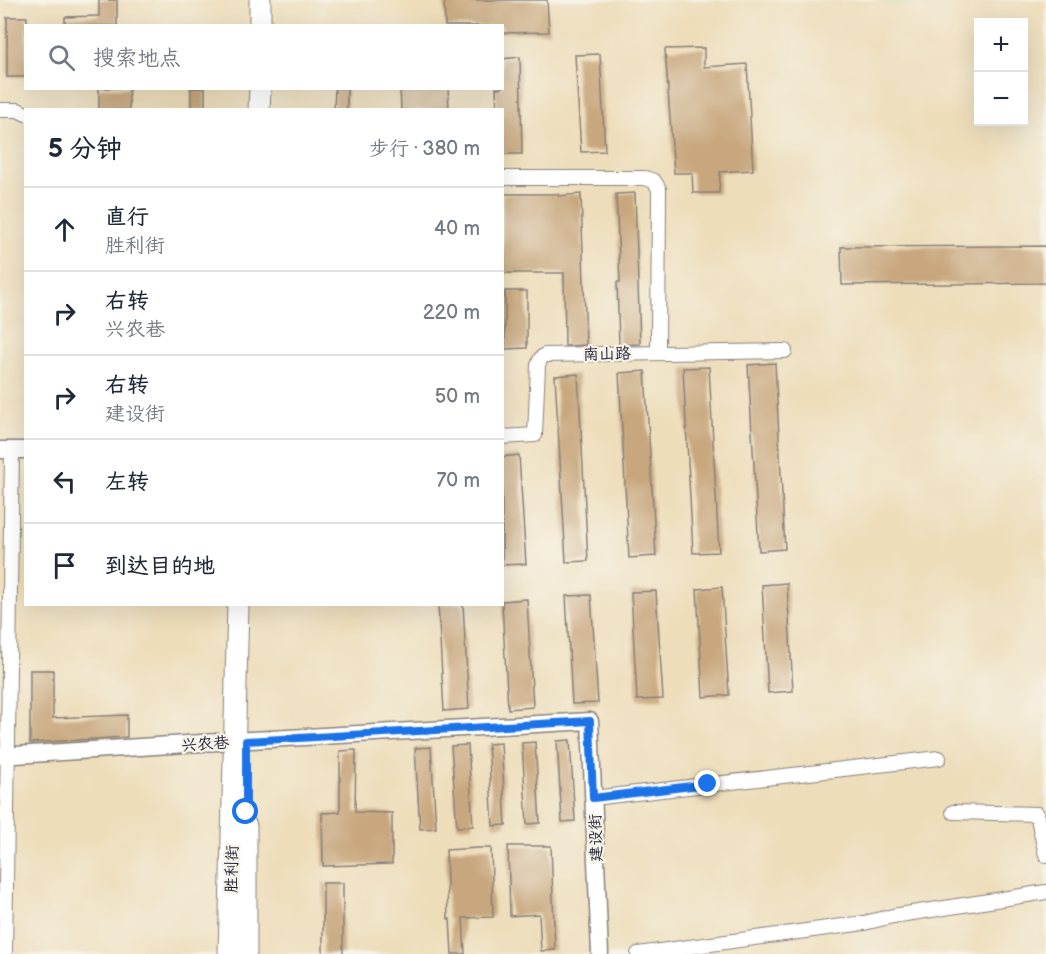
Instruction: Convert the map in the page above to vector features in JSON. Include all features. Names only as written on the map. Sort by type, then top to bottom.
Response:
[{"type":"main road","points":[[246,0],[246,24]]},
{"type":"main road","points":[[260,0],[260,24]]},
{"type":"main road","points":[[246,90],[246,108]]},
{"type":"main road","points":[[260,90],[260,108]]},
{"type":"main road","name":"胜利街","points":[[238,606],[239,741],[246,954]]},
{"type":"main road","name":"胜利街","points":[[229,954],[239,741],[251,606]]},
{"type":"street","points":[[0,110],[18,110],[24,113]]},
{"type":"street","points":[[504,178],[645,178],[657,184],[659,189],[658,353]]},
{"type":"street","name":"南山路","points":[[504,436],[535,435],[538,365],[545,355],[785,351]]},
{"type":"street","points":[[5,954],[4,756],[12,450]]},
{"type":"street","name":"兴农巷","points":[[4,756],[590,721]]},
{"type":"street","name":"建设街","points":[[590,721],[600,954]]},
{"type":"street","points":[[593,798],[939,758]]},
{"type":"street","points":[[953,812],[1037,814],[1046,855]]},
{"type":"street","points":[[638,954],[864,923],[893,916],[1046,892]]},
{"type":"shaded area","points":[[884,0],[1034,0],[885,7]]},
{"type":"building","points":[[99,0],[117,0],[117,24],[65,24],[65,17],[99,16]]},
{"type":"building","points":[[444,0],[547,0],[549,32],[504,33],[504,24],[445,24]]},
{"type":"building","points":[[7,17],[27,17],[27,24],[24,24],[24,77],[7,77]]},
{"type":"building","points":[[704,48],[704,67],[747,64],[753,170],[720,172],[719,193],[693,193],[692,173],[674,173],[665,49]]},
{"type":"building","points":[[600,54],[605,151],[581,152],[575,55]]},
{"type":"building","points":[[520,57],[522,154],[504,154],[504,108],[497,108],[496,90],[504,90],[504,59]]},
{"type":"building","points":[[99,90],[129,90],[129,108],[99,108]]},
{"type":"building","points":[[191,90],[205,90],[205,108],[191,108]]},
{"type":"building","points":[[335,90],[347,90],[347,108],[334,108]]},
{"type":"building","points":[[400,90],[448,90],[449,108],[401,108]]},
{"type":"building","points":[[635,193],[640,344],[619,345],[617,282],[620,282],[616,194]]},
{"type":"building","points":[[504,194],[558,194],[558,196],[581,194],[586,345],[565,346],[564,273],[504,273]]},
{"type":"building","points":[[1046,246],[1046,283],[842,285],[841,247]]},
{"type":"building","points":[[505,291],[527,291],[527,348],[505,349]]},
{"type":"building","points":[[775,363],[785,549],[759,551],[748,365]]},
{"type":"building","points":[[709,367],[719,552],[693,553],[683,368]]},
{"type":"building","points":[[645,371],[656,556],[629,558],[619,373]]},
{"type":"building","points":[[578,374],[588,561],[566,562],[555,376]]},
{"type":"building","points":[[519,455],[526,564],[504,565],[504,457]]},
{"type":"building","points":[[787,583],[793,691],[768,693],[762,585]]},
{"type":"building","points":[[722,587],[729,695],[703,697],[697,589]]},
{"type":"building","points":[[656,591],[663,699],[637,700],[631,592]]},
{"type":"building","points":[[591,595],[598,703],[572,704],[566,596]]},
{"type":"building","points":[[527,599],[533,707],[508,709],[502,606],[504,601]]},
{"type":"building","points":[[438,606],[463,606],[469,709],[444,711]]},
{"type":"building","points":[[30,670],[53,670],[53,718],[127,715],[127,737],[30,743]]},
{"type":"building","points":[[570,740],[575,821],[562,822],[557,741]]},
{"type":"building","points":[[535,742],[540,823],[527,824],[522,743]]},
{"type":"building","points":[[501,743],[506,825],[493,826],[488,744]]},
{"type":"building","points":[[468,745],[473,826],[457,827],[451,746]]},
{"type":"building","points":[[431,747],[436,828],[420,829],[415,748]]},
{"type":"building","points":[[356,750],[355,812],[392,813],[392,864],[323,866],[322,813],[340,812],[340,751]]},
{"type":"building","points":[[508,846],[551,846],[555,950],[541,951],[539,914],[510,916]]},
{"type":"building","points":[[491,848],[493,917],[463,918],[465,954],[452,954],[450,919],[448,919],[446,850]]},
{"type":"building","points":[[323,883],[343,883],[343,954],[323,954]]},
{"type":"route","points":[[246,812],[246,741],[590,721],[593,798],[708,784]]}]
